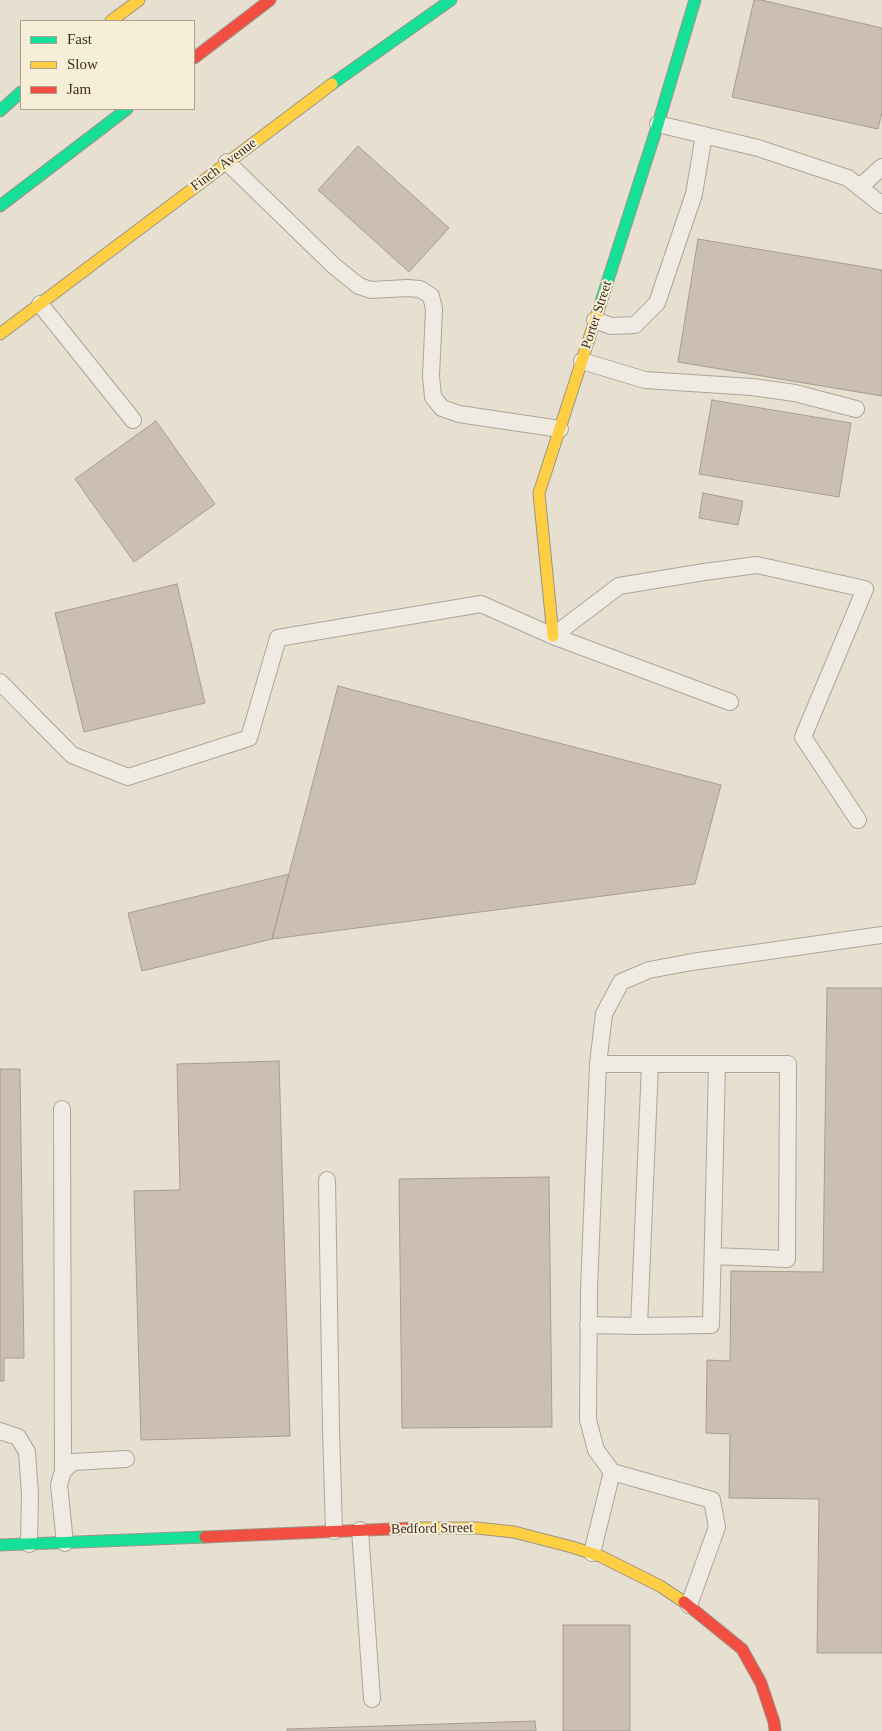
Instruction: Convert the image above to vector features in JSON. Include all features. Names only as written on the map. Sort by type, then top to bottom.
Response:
[{"type":"main road","points":[[112,20],[139,0]]},
{"type":"main road","points":[[195,57],[270,0]]},
{"type":"main road","name":"Finch Avenue","points":[[0,334],[309,100],[451,0]]},
{"type":"main road","name":"Porter Street","points":[[553,636],[539,493],[658,124],[695,0]]},
{"type":"main road","points":[[0,111],[20,93]]},
{"type":"main road","points":[[0,206],[127,110]]},
{"type":"main road","name":"Bedford Street","points":[[0,1545],[446,1527],[514,1532],[592,1553],[634,1572],[689,1604],[742,1649],[761,1683],[774,1722],[775,1731]]},
{"type":"lane","points":[[658,124],[758,148],[848,178],[882,205]]},
{"type":"lane","points":[[595,320],[611,326],[635,326],[657,303],[694,194],[704,135]]},
{"type":"lane","points":[[227,162],[334,266],[359,286],[371,290],[420,289],[431,296],[434,309],[431,376],[433,396],[442,408],[459,414],[560,429]]},
{"type":"lane","points":[[860,187],[882,167]]},
{"type":"lane","points":[[40,304],[133,420]]},
{"type":"lane","points":[[582,361],[645,380],[796,393],[856,409]]},
{"type":"lane","points":[[553,636],[619,586],[704,572],[757,565],[865,589],[803,737],[858,820]]},
{"type":"lane","points":[[0,682],[72,755],[128,777],[249,738],[278,638],[481,604],[553,636],[730,702]]},
{"type":"lane","points":[[689,1604],[717,1527],[712,1500],[612,1472],[596,1450],[588,1420],[588,1325],[598,1064],[604,1014],[621,982],[648,970],[692,962],[882,936]]},
{"type":"lane","points":[[598,1064],[788,1064],[787,1259],[713,1256]]},
{"type":"lane","points":[[639,1326],[650,1064]]},
{"type":"lane","points":[[588,1325],[711,1325],[717,1064]]},
{"type":"lane","points":[[62,1109],[63,1472],[59,1485],[65,1542]]},
{"type":"lane","points":[[327,1180],[334,1531]]},
{"type":"lane","points":[[0,1431],[18,1437],[28,1452],[30,1494],[29,1544]]},
{"type":"lane","points":[[63,1472],[73,1462],[126,1459]]},
{"type":"lane","points":[[592,1553],[612,1472]]},
{"type":"lane","points":[[360,1530],[372,1699]]},
{"type":"building","points":[[754,0],[882,28],[882,112],[878,129],[732,97]]},
{"type":"building","points":[[358,146],[449,228],[409,272],[318,190]]},
{"type":"building","points":[[698,239],[882,270],[882,396],[678,362]]},
{"type":"building","points":[[712,400],[851,423],[839,497],[699,474]]},
{"type":"building","points":[[156,421],[215,504],[134,562],[75,479]]},
{"type":"building","points":[[703,493],[743,501],[738,525],[699,518]]},
{"type":"building","points":[[177,584],[205,703],[84,732],[55,613]]},
{"type":"building","points":[[338,686],[721,785],[695,884],[272,939]]},
{"type":"building","points":[[289,874],[272,939],[142,971],[128,913]]},
{"type":"building","points":[[827,988],[882,988],[882,1653],[817,1653],[819,1499],[729,1498],[730,1434],[706,1433],[707,1360],[730,1361],[731,1271],[823,1272]]},
{"type":"building","points":[[279,1061],[290,1436],[141,1440],[134,1191],[180,1190],[177,1064]]},
{"type":"building","points":[[0,1069],[20,1069],[24,1358],[4,1358],[4,1381],[0,1381]]},
{"type":"building","points":[[549,1177],[552,1427],[402,1428],[399,1179]]},
{"type":"building","points":[[563,1625],[630,1625],[630,1731],[563,1731]]},
{"type":"building","points":[[535,1721],[536,1731],[287,1731],[287,1729]]},
{"type":"traffic: fast","points":[[332,84],[451,0]]},
{"type":"traffic: fast","points":[[599,308],[658,124],[695,0]]},
{"type":"traffic: fast","points":[[0,111],[20,93]]},
{"type":"traffic: fast","points":[[0,206],[126,110]]},
{"type":"traffic: fast","points":[[0,1545],[205,1537]]},
{"type":"traffic: slow","points":[[112,20],[139,0]]},
{"type":"traffic: slow","points":[[0,334],[332,84]]},
{"type":"traffic: slow","points":[[553,636],[539,493],[599,308]]},
{"type":"traffic: slow","points":[[415,1528],[477,1528],[514,1532],[572,1547],[600,1556],[660,1586],[684,1602]]},
{"type":"traffic: jam","points":[[195,57],[270,0]]},
{"type":"traffic: jam","points":[[205,1537],[415,1528]]},
{"type":"traffic: jam","points":[[684,1602],[742,1649],[761,1683],[774,1722],[775,1731]]}]
